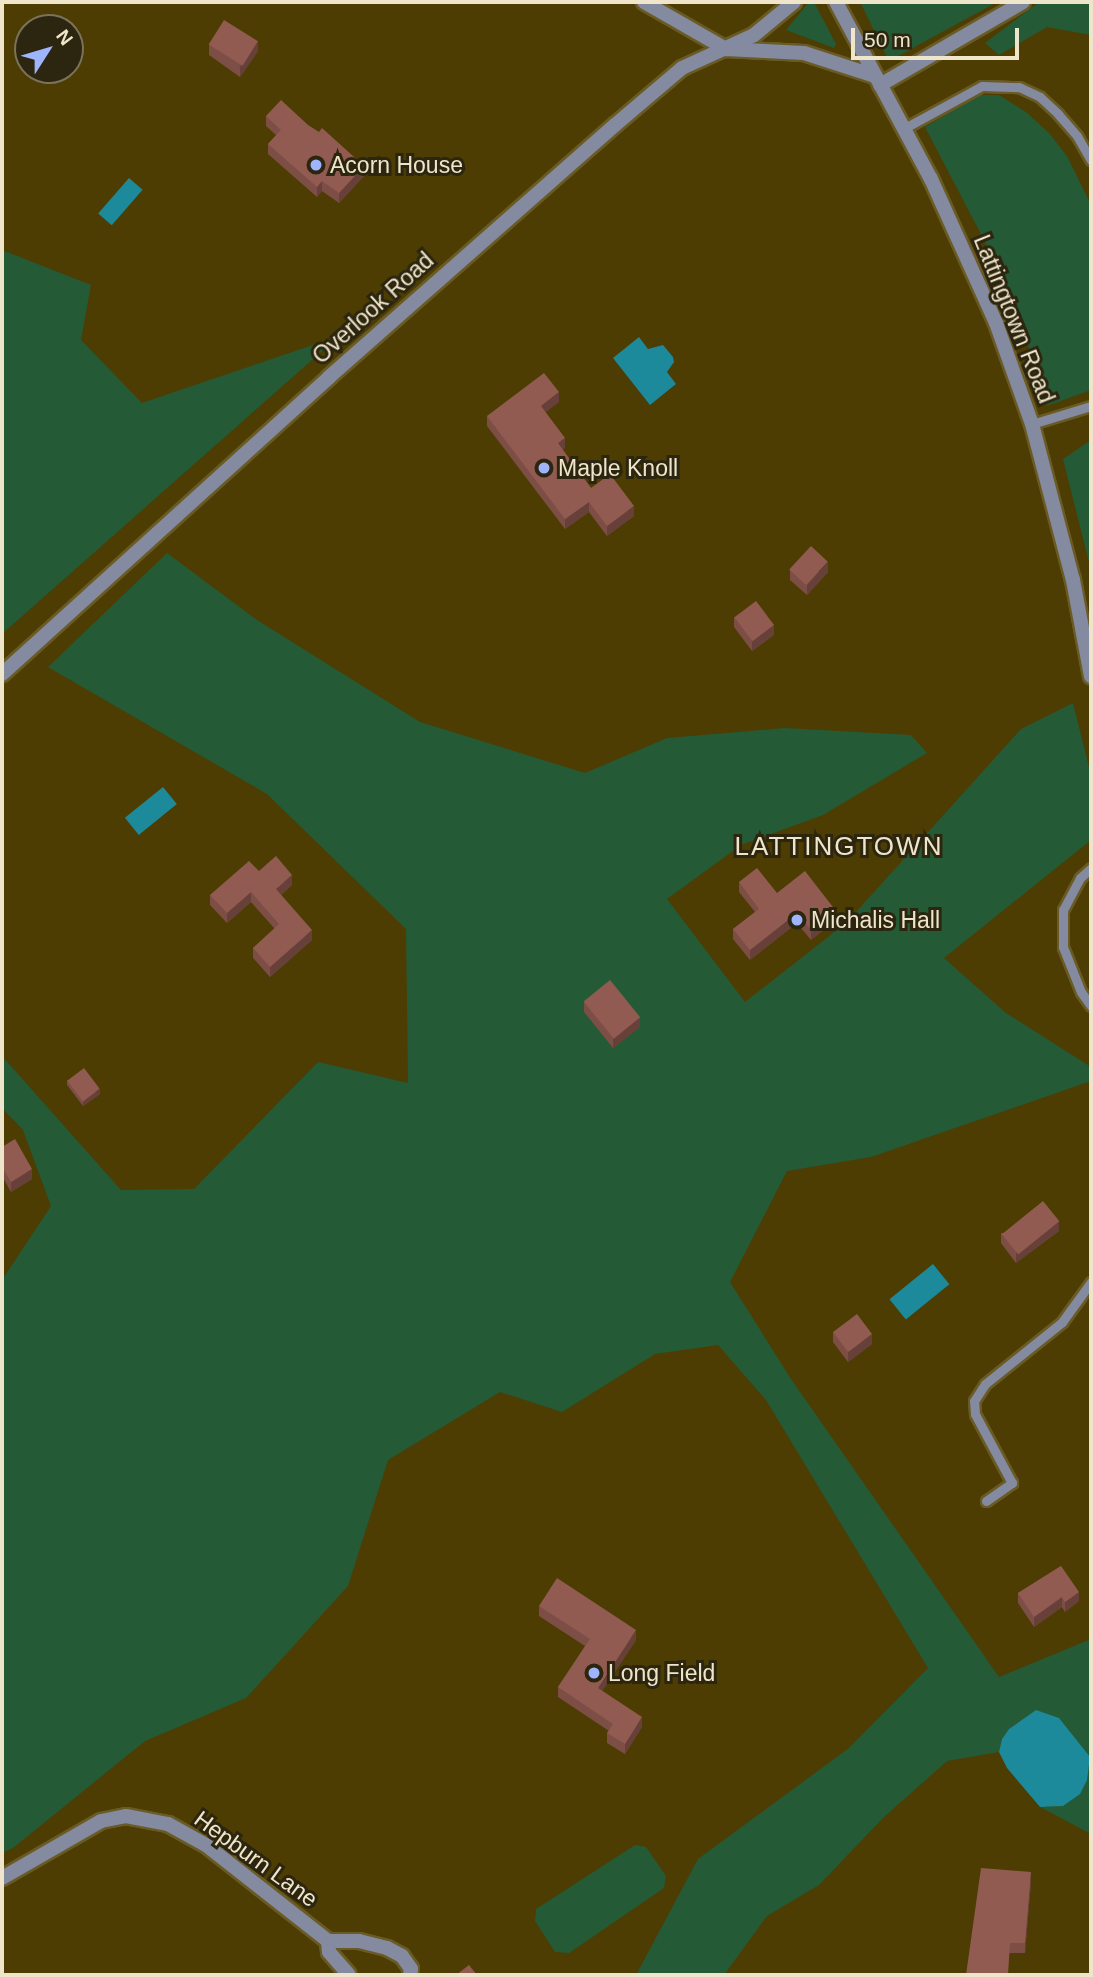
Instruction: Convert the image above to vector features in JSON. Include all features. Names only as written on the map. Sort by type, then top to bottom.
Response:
[{"type":"street","points":[[644,2],[726,49],[804,53],[878,80],[1023,2]]},
{"type":"street","name":"Overlook Road","points":[[2,674],[614,125],[682,68],[754,35],[794,2]]},
{"type":"street","name":"Lattingtown Road","points":[[836,2],[931,179],[996,323],[1032,424],[1073,580],[1091,676]]},
{"type":"street","name":"Hepburn Lane","points":[[2,1878],[101,1821],[127,1816],[168,1824],[206,1845],[328,1941],[329,1952],[349,1975]]},
{"type":"street","points":[[328,1941],[359,1941],[387,1948],[402,1956],[411,1969],[410,1975]]},
{"type":"lane","points":[[903,129],[982,86],[1019,87],[1040,97],[1058,114],[1077,136],[1091,160]]},
{"type":"lane","points":[[1032,424],[1091,406]]},
{"type":"lane","points":[[1091,868],[1080,878],[1063,910],[1063,947],[1081,992],[1091,1006]]},
{"type":"lane","points":[[986,1501],[1012,1483],[975,1414],[974,1401],[985,1384],[1062,1322],[1091,1282]]},
{"type":"green space","points":[[809,2],[814,2],[836,44],[834,48],[786,30]]},
{"type":"green space","points":[[860,2],[997,2],[889,61]]},
{"type":"green space","points":[[1039,2],[1091,2],[1091,35],[1047,27],[999,55],[985,43]]},
{"type":"green space","points":[[980,95],[999,95],[1026,112],[1049,133],[1067,156],[1091,205],[1091,390],[1047,406],[1026,339],[984,240],[925,127]]},
{"type":"green space","points":[[2,250],[91,285],[81,340],[142,403],[339,336],[2,634]]},
{"type":"green space","points":[[1091,440],[1091,561],[1089,562],[1063,459]]},
{"type":"green space","points":[[167,553],[257,620],[420,722],[585,773],[667,738],[785,728],[911,735],[927,753],[823,815],[741,845],[667,899],[745,1002],[847,922],[1021,729],[1073,703],[1091,775],[1091,840],[944,958],[1006,1013],[1091,1067],[1091,1081],[871,1157],[787,1171],[730,1282],[791,1379],[999,1677],[1091,1639],[1091,1834],[1040,1807],[1063,1806],[1036,1710],[1009,1729],[1002,1739],[999,1752],[947,1761],[883,1818],[819,1885],[767,1916],[724,1975],[636,1975],[698,1859],[849,1748],[928,1668],[766,1400],[718,1345],[655,1354],[562,1412],[500,1392],[388,1460],[348,1586],[246,1698],[145,1741],[13,1848],[2,1853],[2,1280],[51,1206],[23,1130],[2,1108],[2,1056],[121,1190],[194,1189],[318,1062],[408,1083],[406,929],[267,794],[48,667]]},
{"type":"green space","points":[[635,1845],[646,1847],[666,1876],[664,1888],[569,1953],[555,1952],[535,1921],[536,1909]]},
{"type":"water","points":[[129,178],[143,190],[112,225],[98,213]]},
{"type":"water","points":[[639,337],[648,349],[663,345],[674,362],[667,372],[676,384],[650,405],[613,358]]},
{"type":"water","points":[[163,787],[177,804],[139,835],[125,818]]},
{"type":"water","points":[[933,1264],[949,1284],[906,1319],[889,1299]]},
{"type":"water","points":[[1036,1710],[1059,1718],[1090,1757],[1087,1780],[1080,1794],[1063,1806],[1040,1807],[1007,1768],[999,1752],[1002,1739],[1009,1729]]},
{"type":"building","points":[[224,20],[258,41],[243,66],[209,45]]},
{"type":"building","name":"Acorn House","points":[[281,100],[308,125],[319,132],[322,128],[364,166],[339,193],[322,181],[317,187],[268,144],[281,130],[266,116]]},
{"type":"building","name":"Maple Knoll","points":[[544,373],[559,392],[541,406],[565,438],[558,443],[591,488],[610,474],[634,506],[607,526],[589,502],[565,519],[487,416]]},
{"type":"building","points":[[811,546],[828,562],[806,585],[789,569]]},
{"type":"building","points":[[756,601],[774,625],[752,641],[734,617]]},
{"type":"building","points":[[276,856],[292,875],[276,889],[312,930],[270,967],[253,948],[279,924],[251,892],[227,913],[210,895],[249,861],[259,871]]},
{"type":"building","name":"Michalis Hall","points":[[757,868],[777,893],[805,871],[836,911],[811,930],[797,913],[750,950],[733,929],[759,909],[739,882]]},
{"type":"building","points":[[610,980],[640,1017],[614,1039],[584,1001]]},
{"type":"building","points":[[84,1068],[100,1089],[83,1101],[67,1081]]},
{"type":"building","points":[[15,1139],[32,1169],[11,1182],[2,1167],[2,1147]]},
{"type":"building","points":[[1043,1201],[1059,1221],[1018,1255],[1002,1234]]},
{"type":"building","points":[[857,1314],[872,1334],[848,1352],[833,1332]]},
{"type":"building","points":[[1061,1566],[1079,1592],[1065,1602],[1062,1597],[1034,1617],[1018,1593]]},
{"type":"building","name":"Long Field","points":[[557,1578],[636,1630],[598,1688],[642,1717],[625,1744],[607,1733],[613,1724],[558,1687],[590,1639],[539,1606]]},
{"type":"building","points":[[981,1868],[1031,1872],[1025,1943],[1010,1943],[1008,1975],[966,1975]]},
{"type":"building","points":[[469,1965],[477,1975],[456,1975]]},
{"type":"place","name":"Acorn House","points":[[316,165]]},
{"type":"place","name":"Maple Knoll","points":[[544,468]]},
{"type":"place","name":"Michalis Hall","points":[[797,920]]},
{"type":"place","name":"Long Field","points":[[594,1673]]},
{"type":"district","name":"LATTINGTOWN","points":[[839,847]]}]
